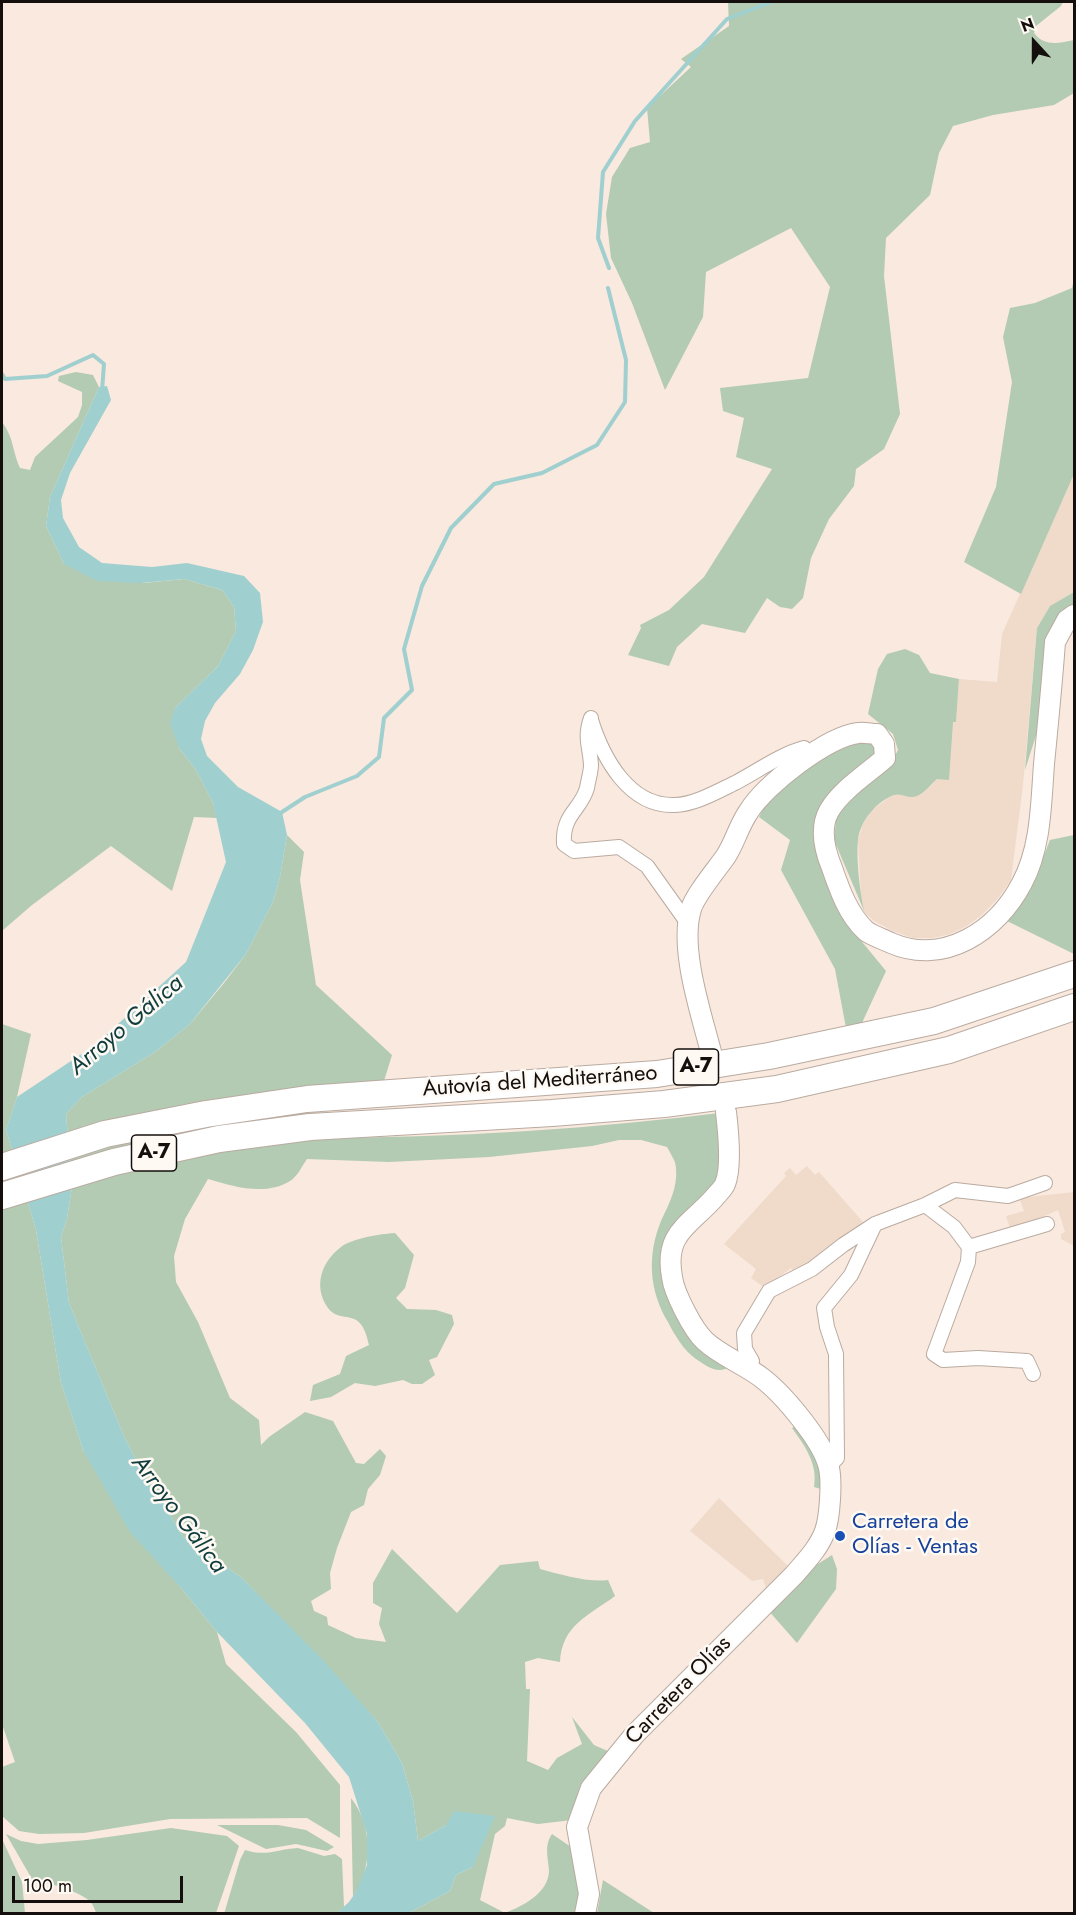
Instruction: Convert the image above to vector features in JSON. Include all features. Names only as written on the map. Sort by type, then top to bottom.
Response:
[{"type":"highway","name":"Autovía del Mediterráneo","points":[[2,1167],[105,1134],[206,1114],[307,1099],[657,1074],[770,1056],[934,1022],[1074,974]]},
{"type":"highway","name":"Autovía del Mediterráneo","points":[[2,1196],[114,1162],[219,1139],[310,1127],[664,1104],[777,1089],[949,1050],[1074,1007]]},
{"type":"main road","points":[[711,1052],[695,989],[688,939],[691,907],[730,850],[748,812],[764,790],[828,745],[858,733],[877,734],[884,744],[885,758],[846,791],[829,812],[824,830],[825,850],[841,893],[849,911],[868,933],[905,949],[939,950],[972,937],[1003,910],[1022,884],[1034,852],[1040,813],[1055,642],[1067,620],[1074,615]]},
{"type":"main road","points":[[726,1112],[729,1153],[725,1184],[704,1209],[678,1233],[670,1254],[672,1279],[683,1307],[704,1340],[763,1379],[791,1405],[819,1446],[829,1466]]},
{"type":"main road","name":"Carretera Olías","points":[[585,1914],[589,1894],[577,1827],[591,1788],[635,1734],[794,1575],[814,1551],[826,1530],[831,1487],[829,1466]]},
{"type":"street","points":[[689,925],[647,866],[619,847],[574,851],[564,844],[563,832],[571,813],[586,792],[591,766],[586,731],[591,718],[597,738],[624,784],[637,794],[659,803],[676,806],[694,801],[735,783],[792,752],[804,748],[810,756]]},
{"type":"street","points":[[748,1369],[752,1361],[745,1349],[744,1333],[769,1291],[812,1269],[875,1224],[925,1205],[955,1190],[1008,1196],[1045,1183]]},
{"type":"street","points":[[925,1205],[954,1227],[969,1247],[968,1262],[934,1354],[943,1360],[978,1358],[1027,1361],[1033,1374]]},
{"type":"street","points":[[829,1466],[837,1458],[836,1354],[827,1327],[824,1308],[851,1275],[875,1224]]},
{"type":"street","points":[[969,1247],[1047,1224]]},
{"type":"shaded area","points":[[1074,474],[1074,592],[1050,606],[1037,628],[1023,785],[1011,880],[983,914],[967,926],[950,934],[933,938],[912,938],[874,921],[865,913],[861,898],[858,840],[863,824],[872,810],[891,796],[898,794],[913,797],[922,794],[937,779],[953,722],[956,722],[959,679],[997,682],[1002,634]]},
{"type":"shaded area","points":[[807,1166],[815,1175],[819,1172],[863,1222],[846,1240],[798,1276],[791,1268],[765,1288],[751,1278],[756,1269],[724,1244],[786,1176],[784,1173],[790,1168],[796,1175]]},
{"type":"shaded area","points":[[1074,1192],[1074,1246],[1061,1239],[1061,1234],[1065,1232],[1058,1210],[1029,1223],[1010,1228],[1006,1216],[1024,1211],[1019,1198]]},
{"type":"shaded area","points":[[719,1498],[790,1568],[766,1588],[763,1579],[752,1581],[690,1531]]},
{"type":"green space","points":[[728,2],[1063,2],[1036,26],[1034,33],[1047,42],[1058,43],[1074,40],[1074,93],[1054,105],[993,115],[953,126],[939,153],[930,195],[886,238],[884,276],[900,414],[884,449],[856,469],[854,486],[829,519],[811,558],[803,598],[792,609],[780,607],[767,598],[745,633],[702,624],[677,647],[669,666],[628,655],[641,628],[640,625],[669,610],[704,577],[772,469],[736,457],[744,418],[723,411],[720,388],[808,378],[830,287],[791,228],[706,272],[703,317],[665,390],[632,303],[611,258],[606,214],[612,177],[630,148],[650,142],[647,108],[691,67],[681,59],[729,26]]},
{"type":"green space","points":[[1074,279],[1074,474],[1021,594],[964,562],[996,487],[1012,382],[1003,337],[1010,308],[1035,303],[1072,288]]},
{"type":"green space","points":[[76,372],[93,375],[99,387],[50,497],[46,526],[64,564],[144,583],[184,579],[222,590],[234,607],[236,631],[218,666],[175,708],[179,748],[196,770],[213,803],[217,818],[194,817],[172,891],[111,846],[32,905],[2,931],[2,422],[9,433],[20,468],[30,470],[35,457],[78,417],[82,405],[82,392],[58,381],[59,376]]},
{"type":"green space","points":[[1074,592],[1074,606],[1053,624],[1040,723],[1025,770],[1037,628],[1050,606]]},
{"type":"green space","points":[[905,649],[919,655],[930,673],[959,679],[949,780],[937,779],[916,796],[896,795],[888,798],[881,802],[866,819],[858,840],[860,887],[865,913],[834,840],[837,812],[859,786],[889,767],[898,750],[893,734],[868,714],[878,669],[887,654]]},
{"type":"green space","points":[[874,740],[879,751],[822,816],[849,926],[886,971],[861,1025],[846,1028],[835,969],[781,870],[790,840],[759,817],[771,794],[808,768],[850,743]]},
{"type":"green space","points":[[287,835],[304,852],[300,880],[316,985],[392,1055],[384,1081],[306,1089],[311,1138],[524,1131],[630,1123],[736,1111],[738,1119],[718,1124],[722,1143],[718,1181],[662,1265],[729,1367],[725,1369],[716,1370],[707,1366],[687,1352],[673,1332],[657,1298],[652,1260],[661,1221],[674,1189],[676,1165],[667,1147],[641,1140],[619,1140],[592,1146],[489,1157],[389,1162],[307,1159],[293,1179],[281,1186],[260,1189],[228,1185],[208,1179],[185,1219],[174,1256],[176,1282],[198,1322],[230,1398],[259,1420],[261,1445],[305,1412],[333,1421],[356,1463],[364,1464],[380,1449],[386,1456],[380,1475],[368,1489],[364,1505],[351,1512],[330,1573],[331,1589],[311,1601],[314,1611],[327,1617],[328,1625],[356,1638],[386,1642],[379,1624],[382,1608],[373,1603],[373,1583],[392,1549],[457,1613],[500,1565],[538,1561],[540,1569],[583,1579],[608,1580],[615,1596],[586,1616],[571,1630],[562,1649],[560,1662],[538,1658],[525,1662],[526,1689],[530,1689],[527,1761],[548,1770],[557,1758],[582,1744],[572,1717],[594,1745],[610,1752],[590,1775],[580,1791],[572,1820],[538,1824],[507,1818],[505,1826],[495,1834],[480,1900],[505,1913],[409,1913],[450,1891],[456,1875],[473,1867],[446,1825],[418,1841],[413,1801],[402,1763],[378,1722],[242,1578],[183,1537],[164,1504],[146,1480],[123,1434],[69,1303],[61,1237],[67,1219],[72,1187],[66,1114],[82,1097],[155,1052],[189,1025],[224,983],[246,954],[273,902]]},
{"type":"green space","points":[[1074,835],[1074,954],[1005,920],[1030,891],[1050,840]]},
{"type":"green space","points":[[2,1024],[31,1034],[17,1097],[6,1130],[36,1230],[61,1383],[83,1450],[180,1587],[217,1632],[226,1664],[296,1732],[340,1785],[340,1838],[307,1818],[170,1819],[84,1833],[39,1834],[19,1831],[2,1816],[2,1767],[15,1762],[2,1724]]},
{"type":"green space","points":[[395,1233],[414,1255],[405,1288],[396,1298],[407,1309],[436,1310],[452,1315],[454,1324],[437,1357],[429,1360],[435,1375],[422,1384],[412,1384],[403,1380],[375,1386],[355,1383],[331,1397],[310,1401],[313,1385],[340,1374],[346,1356],[369,1345],[366,1332],[361,1324],[351,1318],[333,1313],[323,1300],[320,1283],[324,1267],[334,1253],[352,1241]]},
{"type":"green space","points":[[797,1425],[821,1467],[821,1489],[814,1487],[812,1463],[792,1428]]},
{"type":"green space","points":[[832,1555],[837,1569],[836,1589],[797,1643],[768,1610],[810,1569]]},
{"type":"green space","points":[[351,1798],[363,1821],[368,1847],[364,1873],[353,1897]]},
{"type":"green space","points":[[217,1825],[278,1825],[306,1830],[334,1847],[327,1851],[296,1844],[266,1849]]},
{"type":"green space","points":[[171,1828],[227,1836],[239,1846],[216,1913],[96,1913],[92,1904],[81,1895],[32,1879],[6,1834],[21,1841],[38,1844],[87,1840]]},
{"type":"green space","points":[[552,1834],[571,1847],[582,1898],[578,1913],[505,1913],[527,1902],[545,1885],[549,1870],[547,1847]]},
{"type":"green space","points":[[2,1839],[22,1882],[25,1913],[2,1913]]},
{"type":"green space","points":[[298,1848],[324,1856],[335,1854],[342,1859],[344,1907],[337,1913],[224,1914],[245,1850],[266,1853]]},
{"type":"green space","points":[[603,1880],[654,1913],[597,1913]]},
{"type":"water","points":[[107,386],[111,400],[70,473],[61,500],[63,518],[79,547],[102,563],[152,567],[187,563],[244,576],[260,593],[263,622],[253,650],[240,674],[215,703],[205,721],[201,739],[207,756],[238,787],[282,812],[287,835],[273,902],[246,954],[189,1025],[155,1052],[82,1097],[66,1114],[72,1187],[67,1219],[61,1237],[69,1303],[123,1434],[146,1480],[164,1504],[183,1537],[242,1578],[324,1661],[378,1722],[402,1763],[413,1801],[418,1841],[446,1825],[454,1811],[495,1816],[473,1867],[456,1875],[450,1891],[409,1913],[337,1913],[356,1892],[367,1865],[367,1834],[349,1777],[305,1723],[217,1632],[130,1532],[83,1450],[61,1383],[36,1230],[6,1130],[17,1097],[95,1045],[186,962],[226,862],[213,803],[196,770],[179,748],[170,723],[175,708],[218,666],[236,631],[234,607],[222,590],[184,579],[141,583],[97,581],[64,564],[46,526],[50,497],[99,387]]},
{"type":"waterway","points":[[609,268],[598,238],[603,172],[635,121],[727,19],[771,2]]},
{"type":"waterway","points":[[279,814],[305,797],[357,776],[379,757],[384,718],[412,690],[404,649],[422,586],[451,528],[494,484],[542,473],[597,445],[625,402],[626,360],[608,288]]},
{"type":"waterway","name":"Arroyo Gálica","points":[[2,374],[5,379],[47,376],[93,355],[104,364],[102,391]]},
{"type":"place","name":"Carretera de Olías - Ventas","points":[[840,1536]]}]
